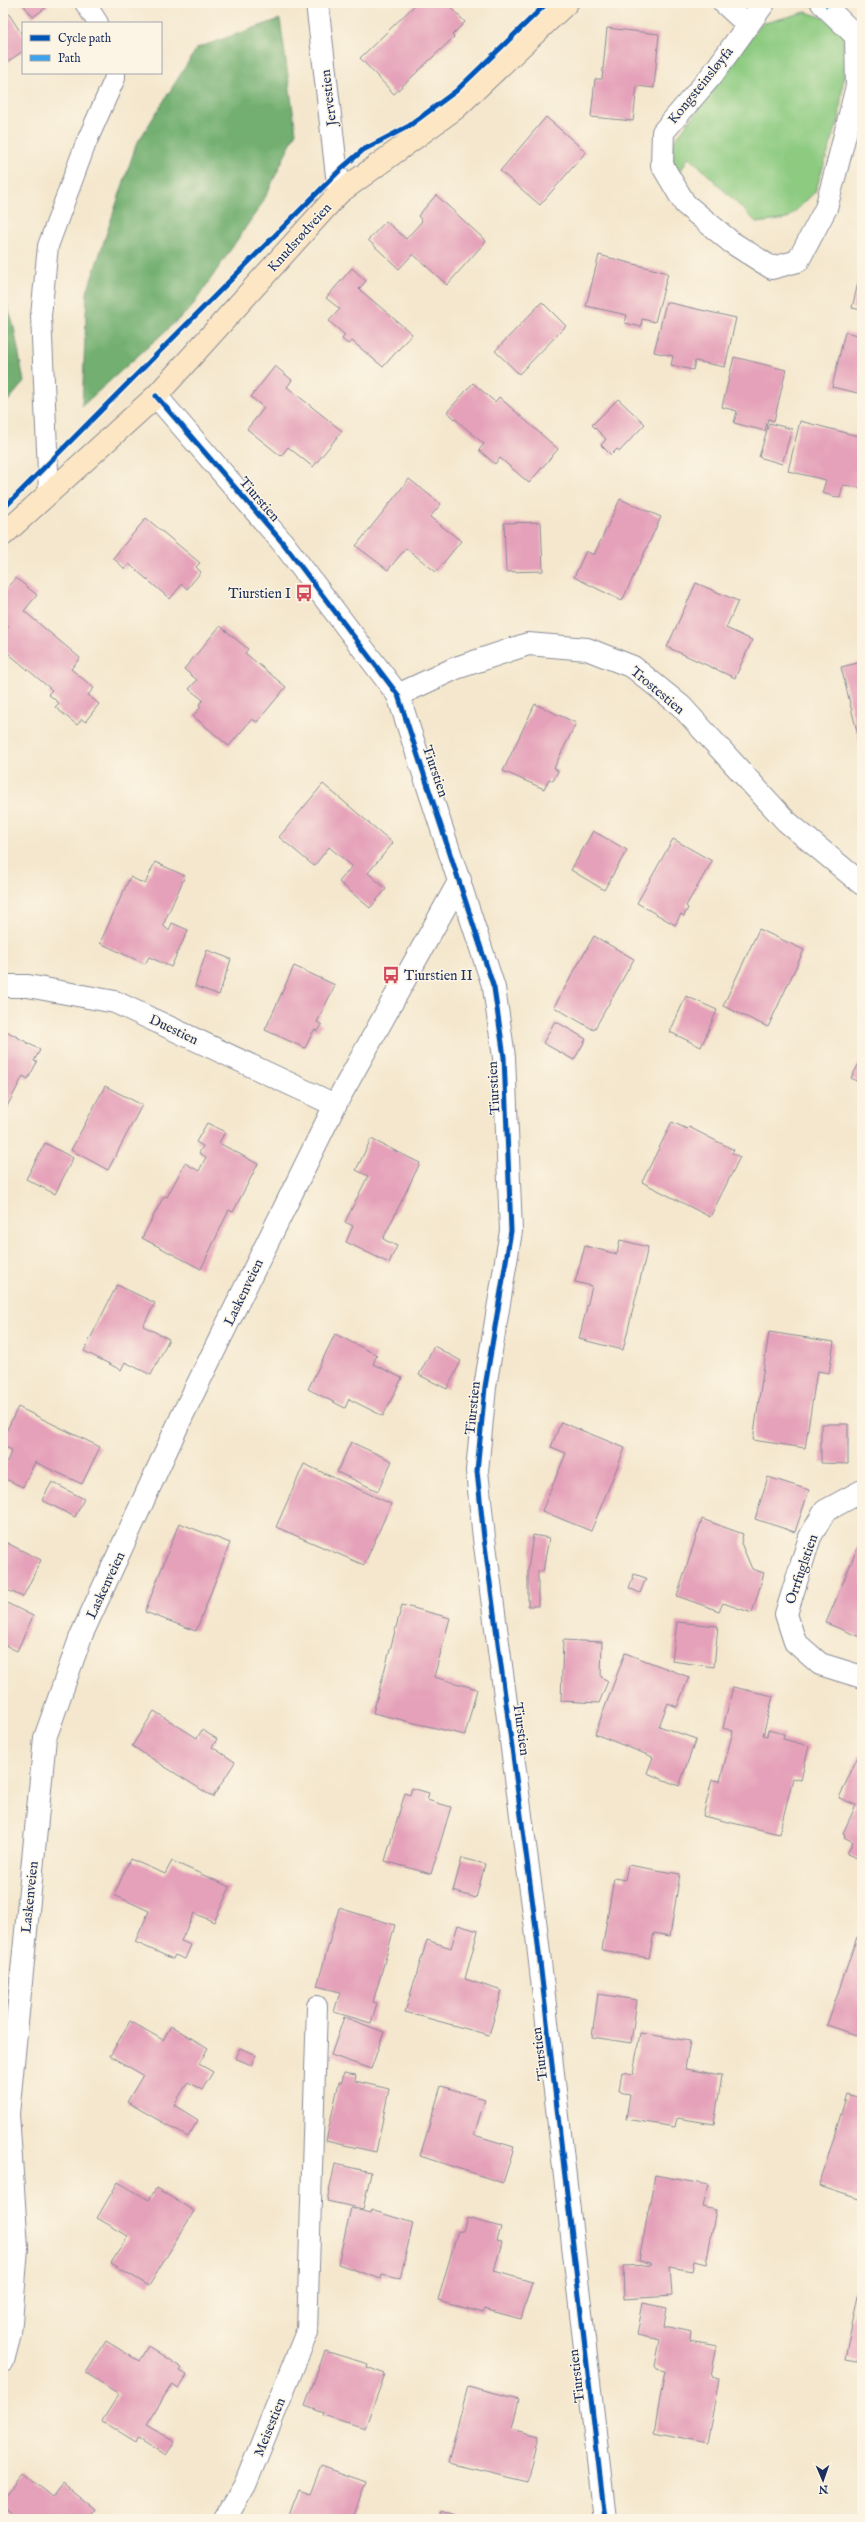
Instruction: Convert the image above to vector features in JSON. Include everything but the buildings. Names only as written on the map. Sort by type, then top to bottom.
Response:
[{"type":"street","name":"Jervestien","points":[[317,3],[339,193]]},
{"type":"street","name":"Knudsrødveien","points":[[3,535],[156,396],[339,193],[456,108],[567,3]]},
{"type":"street","points":[[724,3],[747,24]]},
{"type":"street","name":"Kongsteinsløyfa","points":[[764,3],[747,24],[712,75],[663,132],[662,166],[685,204],[731,242],[772,268],[798,261],[826,208],[857,86],[856,36],[822,3]]},
{"type":"street","name":"Tiurstien","points":[[156,396],[282,543],[398,695],[460,880],[494,988],[504,1056],[511,1231],[485,1387],[477,1470],[484,1538],[536,1928],[605,2519]]},
{"type":"street","name":"Trostestien","points":[[398,695],[456,668],[528,644],[587,649],[633,667],[681,706],[786,821],[862,884]]},
{"type":"street","name":"Laskenveien","points":[[3,2361],[10,2334],[17,2248],[5,2112],[45,1738],[81,1636],[182,1416],[335,1105],[460,880]]},
{"type":"street","name":"Duestien","points":[[3,986],[28,986],[115,1002],[335,1105]]},
{"type":"street","name":"Orrfuglstien","points":[[862,1491],[825,1510],[810,1536],[786,1614],[795,1642],[820,1664],[862,1677]]},
{"type":"street","name":"Meisestien","points":[[225,2519],[245,2486],[307,2332]]},
{"type":"lane","points":[[85,3],[97,22]]},
{"type":"lane","points":[[49,493],[41,316],[48,246],[86,142],[115,78],[115,74]]},
{"type":"lane","points":[[307,2332],[317,2006]]},
{"type":"green space","points":[[806,12],[824,18],[843,34],[844,72],[839,119],[815,192],[787,219],[757,223],[689,156],[676,180],[672,168],[672,144],[761,24]]},
{"type":"green space","points":[[280,19],[296,132],[263,202],[191,308],[82,406],[87,292],[136,145],[197,48]]},
{"type":"green space","points":[[3,292],[14,327],[24,382],[3,407]]},
{"type":"marked path","points":[[825,6],[831,3]]},
{"type":"cycle path","points":[[3,509],[341,169],[363,150],[409,126],[456,91],[547,3]]},
{"type":"cycle path","points":[[156,396],[283,543],[398,695],[494,988],[504,1057],[511,1231],[485,1387],[477,1471],[484,1538],[536,1928],[605,2519]]},
{"type":"place","name":"Tiurstien I","points":[[304,593]]},
{"type":"place","name":"Tiurstien II","points":[[391,975]]}]
